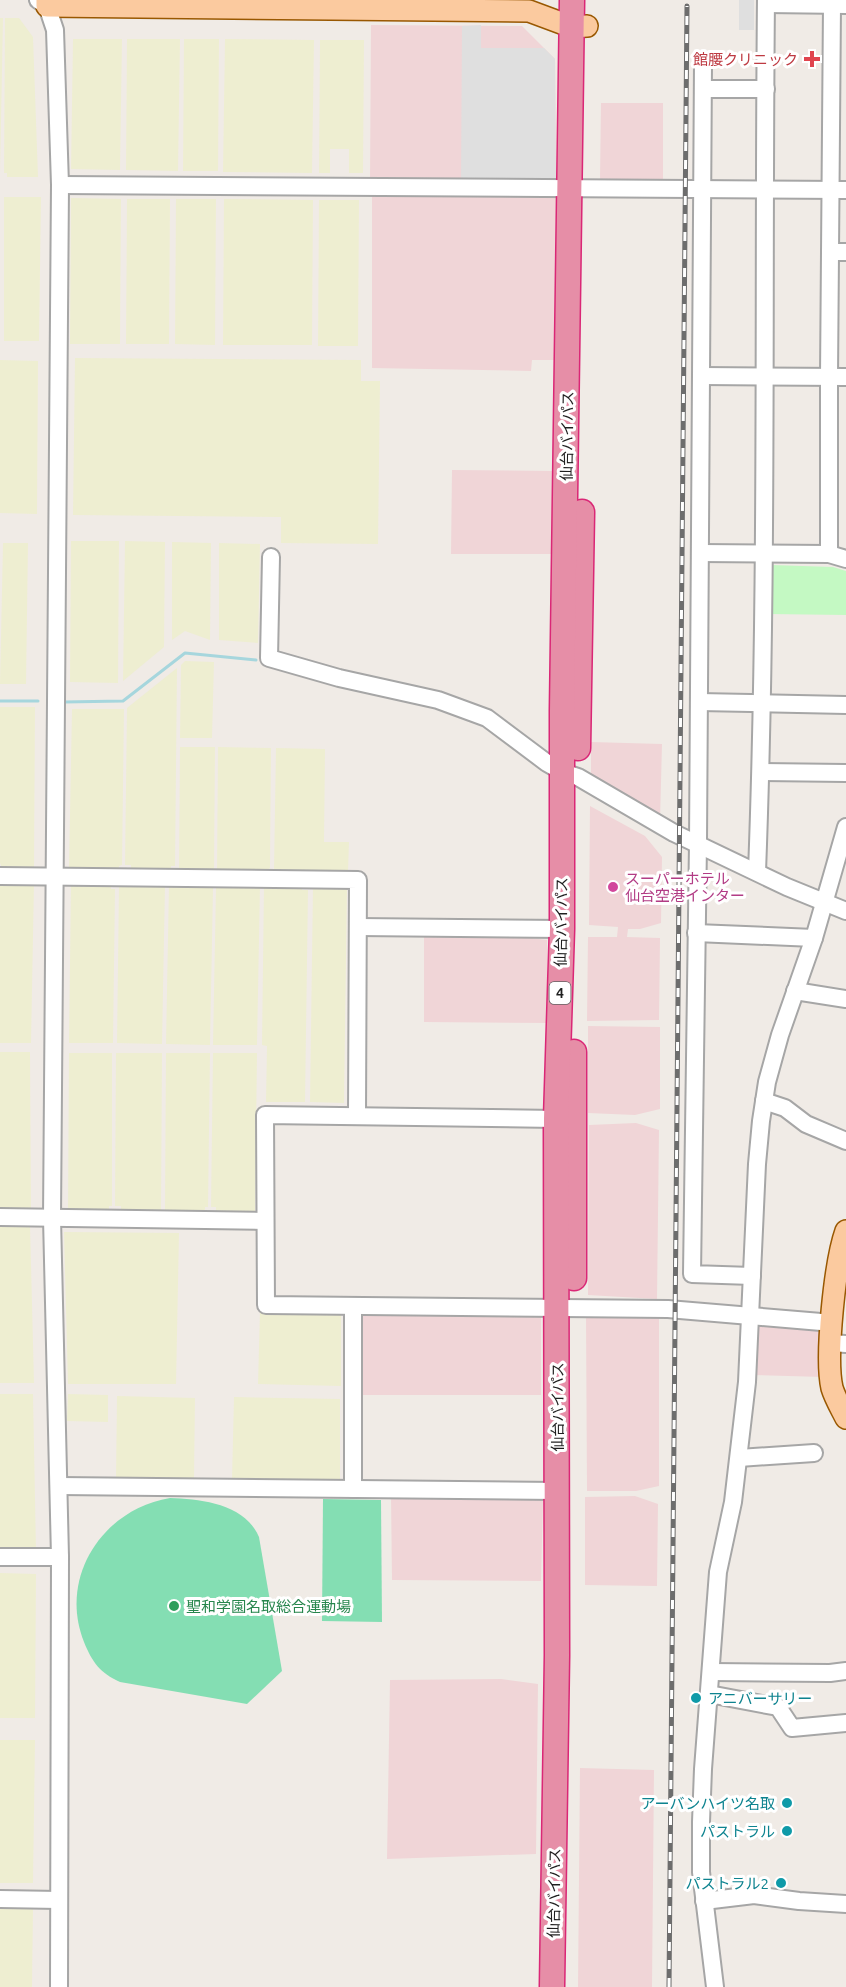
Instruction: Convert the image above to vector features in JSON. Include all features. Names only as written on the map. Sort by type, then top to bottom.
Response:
[{"type":"highway","name":"仙台バイパス","points":[[572,0],[580,27]]},
{"type":"highway","name":"仙台バイパス","points":[[563,1987],[566,1308],[574,946],[570,774],[580,27],[587,0]]},
{"type":"highway","name":"仙台バイパス","points":[[552,1987],[557,1698],[557,1491],[566,1308],[556,1119],[570,774]]},
{"type":"main road","points":[[53,2],[530,10],[580,27]]},
{"type":"main road","points":[[845,1239],[837,1337],[831,1376],[833,1391],[846,1418]]},
{"type":"street","points":[[53,2],[60,185],[52,1218],[60,1557],[58,1987]]},
{"type":"street","points":[[757,872],[761,772],[766,2],[839,5],[838,252],[829,377],[838,444],[829,507],[829,554]]},
{"type":"street","points":[[703,63],[698,843],[692,1274],[752,1276]]},
{"type":"street","points":[[703,89],[766,89]]},
{"type":"street","points":[[60,185],[838,190]]},
{"type":"street","points":[[702,376],[846,377]]},
{"type":"street","points":[[829,507],[846,508]]},
{"type":"street","points":[[700,553],[829,554],[846,559]]},
{"type":"street","points":[[271,557],[269,658],[339,678],[438,700],[487,718],[530,751],[666,829],[823,903],[846,911]]},
{"type":"street","points":[[699,702],[846,705]]},
{"type":"street","points":[[761,772],[846,773]]},
{"type":"street","points":[[715,1987],[701,1872],[700,1822],[718,1572],[733,1502],[739,1458],[750,1316],[757,1164],[764,1101],[780,1035],[813,938],[846,827]]},
{"type":"street","points":[[0,876],[358,880],[357,1116]]},
{"type":"street","points":[[358,927],[562,929]]},
{"type":"street","points":[[696,933],[813,938]]},
{"type":"street","points":[[795,991],[846,999]]},
{"type":"street","points":[[764,1101],[785,1108],[806,1124],[846,1141]]},
{"type":"street","points":[[556,1119],[265,1114],[266,1305],[675,1309],[750,1316],[837,1337]]},
{"type":"street","points":[[0,1217],[265,1221]]},
{"type":"street","points":[[352,1489],[354,1306]]},
{"type":"street","points":[[739,1458],[814,1453]]},
{"type":"street","points":[[59,1486],[557,1491]]},
{"type":"street","points":[[0,1557],[60,1557]]},
{"type":"street","points":[[711,1672],[830,1673],[846,1671]]},
{"type":"street","points":[[709,1694],[778,1707],[792,1728],[846,1722]]},
{"type":"street","points":[[704,1901],[754,1895],[846,1904]]},
{"type":"street","points":[[0,1899],[59,1900]]},
{"type":"shaded area","points":[[739,0],[754,0],[754,30],[739,30]]},
{"type":"shaded area","points":[[371,25],[522,26],[555,59],[556,183],[370,183]]},
{"type":"shaded area","points":[[481,25],[481,48],[544,48],[555,59],[556,183],[461,184],[462,26]]},
{"type":"shaded area","points":[[601,103],[663,103],[663,180],[600,180]]},
{"type":"shaded area","points":[[372,194],[556,195],[554,360],[532,360],[531,371],[372,368]]},
{"type":"shaded area","points":[[452,470],[553,471],[552,554],[451,554]]},
{"type":"shaded area","points":[[591,742],[662,744],[660,821],[591,780]]},
{"type":"shaded area","points":[[590,806],[645,836],[662,857],[661,923],[640,929],[628,929],[627,937],[660,938],[659,1020],[587,1021],[588,937],[617,937],[618,927],[589,925]]},
{"type":"shaded area","points":[[424,935],[507,935],[547,940],[547,1023],[424,1022]]},
{"type":"shaded area","points":[[588,1026],[660,1027],[660,1109],[635,1115],[588,1113]]},
{"type":"shaded area","points":[[636,1123],[659,1130],[657,1299],[588,1295],[589,1125]]},
{"type":"shaded area","points":[[361,1312],[541,1312],[541,1395],[360,1395]]},
{"type":"shaded area","points":[[586,1316],[659,1318],[659,1486],[636,1491],[587,1491]]},
{"type":"shaded area","points":[[756,1322],[825,1328],[823,1377],[751,1375]]},
{"type":"shaded area","points":[[391,1495],[543,1497],[541,1581],[392,1580]]},
{"type":"shaded area","points":[[635,1496],[658,1504],[657,1586],[585,1585],[585,1497]]},
{"type":"shaded area","points":[[501,1679],[538,1684],[536,1854],[387,1859],[390,1680]]},
{"type":"shaded area","points":[[580,1768],[654,1770],[652,1987],[578,1987]]},
{"type":"green space","points":[[0,18],[3,18],[0,173]]},
{"type":"green space","points":[[5,18],[19,18],[33,37],[38,177],[7,177],[7,173],[4,173]]},
{"type":"green space","points":[[73,39],[122,39],[120,170],[71,169]]},
{"type":"green space","points":[[127,39],[180,39],[178,171],[126,170]]},
{"type":"green space","points":[[184,39],[219,39],[218,171],[183,171]]},
{"type":"green space","points":[[225,39],[314,40],[312,173],[223,172]]},
{"type":"green space","points":[[320,40],[364,40],[363,173],[349,173],[349,149],[330,149],[330,173],[319,173]]},
{"type":"green space","points":[[4,197],[41,197],[39,341],[4,341]]},
{"type":"green space","points":[[71,198],[121,199],[120,344],[70,344]]},
{"type":"green space","points":[[127,199],[170,199],[169,344],[126,344]]},
{"type":"green space","points":[[176,199],[216,199],[215,345],[175,344]]},
{"type":"green space","points":[[224,199],[313,200],[312,345],[223,345]]},
{"type":"green space","points":[[319,200],[359,200],[358,346],[318,346]]},
{"type":"green space","points":[[75,358],[361,360],[361,381],[380,381],[378,544],[281,543],[281,517],[73,515]]},
{"type":"green space","points":[[0,360],[38,361],[37,514],[0,513]]},
{"type":"green space","points":[[71,541],[119,541],[118,683],[70,682]]},
{"type":"green space","points":[[125,541],[165,542],[164,647],[123,681]]},
{"type":"green space","points":[[172,542],[211,543],[210,640],[185,631],[172,640]]},
{"type":"green space","points":[[3,543],[28,543],[26,684],[0,684]]},
{"type":"green space","points":[[219,543],[260,544],[258,643],[219,640]]},
{"type":"green space","points":[[771,565],[833,567],[846,571],[846,615],[767,614]]},
{"type":"green space","points":[[185,661],[214,662],[212,738],[180,738],[181,665]]},
{"type":"green space","points":[[177,668],[175,866],[171,866],[171,869],[131,869],[131,865],[125,865],[127,708]]},
{"type":"green space","points":[[0,707],[35,707],[34,868],[2,868],[0,863]]},
{"type":"green space","points":[[72,709],[124,709],[122,865],[119,869],[69,868]]},
{"type":"green space","points":[[180,747],[215,747],[214,870],[179,869]]},
{"type":"green space","points":[[218,747],[271,748],[270,868],[267,870],[217,870]]},
{"type":"green space","points":[[276,748],[325,749],[324,842],[349,842],[348,871],[274,870]]},
{"type":"green space","points":[[0,882],[34,883],[31,1043],[0,1043]]},
{"type":"green space","points":[[71,884],[111,885],[111,889],[115,889],[113,1043],[69,1043]]},
{"type":"green space","points":[[123,885],[165,885],[162,1044],[117,1043],[119,887]]},
{"type":"green space","points":[[169,885],[208,885],[208,888],[213,888],[210,1045],[166,1044]]},
{"type":"green space","points":[[219,885],[260,885],[257,1045],[213,1045],[216,888],[219,888]]},
{"type":"green space","points":[[264,885],[302,885],[302,890],[308,890],[305,1102],[266,1102],[267,1046],[262,1045]]},
{"type":"green space","points":[[313,885],[347,885],[344,1103],[310,1102]]},
{"type":"green space","points":[[0,1052],[30,1052],[31,1209],[0,1209]]},
{"type":"green space","points":[[69,1053],[112,1053],[112,1206],[109,1206],[109,1209],[68,1209]]},
{"type":"green space","points":[[116,1053],[162,1053],[161,1210],[121,1210],[121,1206],[115,1206]]},
{"type":"green space","points":[[166,1053],[210,1053],[208,1207],[205,1207],[205,1210],[165,1210]]},
{"type":"green space","points":[[213,1053],[257,1053],[255,1211],[216,1211],[216,1207],[211,1207]]},
{"type":"green space","points":[[0,1225],[30,1225],[34,1383],[0,1383]]},
{"type":"green space","points":[[64,1232],[179,1233],[176,1384],[68,1384]]},
{"type":"green space","points":[[260,1311],[341,1314],[341,1386],[258,1384]]},
{"type":"green space","points":[[0,1394],[33,1394],[36,1551],[0,1551]]},
{"type":"green space","points":[[68,1394],[108,1395],[108,1422],[67,1421]]},
{"type":"green space","points":[[117,1396],[195,1398],[194,1478],[116,1478]]},
{"type":"green space","points":[[234,1397],[340,1399],[340,1479],[232,1479]]},
{"type":"green space","name":"聖和学園名取総合運動場","points":[[170,1498],[209,1502],[233,1510],[244,1517],[259,1537],[282,1671],[247,1704],[120,1682],[107,1675],[98,1666],[84,1642],[77,1618],[77,1594],[82,1571],[92,1550],[106,1531],[125,1516],[146,1505]]},
{"type":"green space","points":[[323,1499],[381,1500],[382,1622],[322,1621]]},
{"type":"green space","points":[[0,1573],[36,1574],[35,1718],[0,1718]]},
{"type":"green space","points":[[0,1740],[35,1740],[33,1883],[0,1883]]},
{"type":"green space","points":[[0,1908],[33,1908],[32,1987],[0,1987]]},
{"type":"waterway","points":[[64,702],[123,701],[185,653],[256,660]]},
{"type":"waterway","points":[[0,701],[38,701]]},
{"type":"railway","points":[[669,1987],[687,6]]},
{"type":"place","name":"館腰クリニック","points":[[812,59]]},
{"type":"place","name":"スーパーホテル 仙台空港インター","points":[[613,887]]},
{"type":"place","name":"聖和学園名取総合運動場","points":[[174,1606]]},
{"type":"place","name":"アニバーサリー","points":[[696,1698]]},
{"type":"place","name":"アーバンハイツ名取","points":[[787,1803]]},
{"type":"place","name":"パストラル","points":[[787,1831]]},
{"type":"place","name":"パストラル2","points":[[781,1883]]}]
